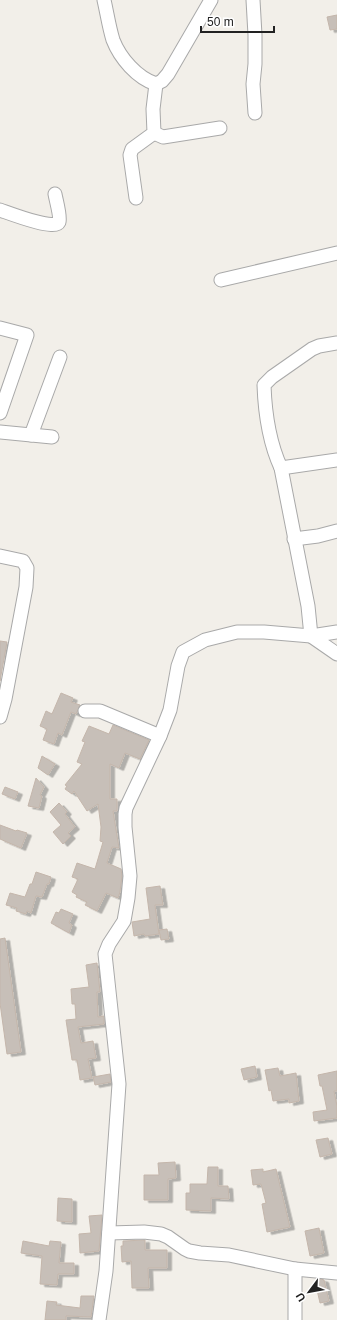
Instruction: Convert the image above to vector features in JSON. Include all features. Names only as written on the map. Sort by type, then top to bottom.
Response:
[{"type":"street","points":[[104,0],[113,38],[122,55],[136,72],[147,80],[156,84]]},
{"type":"street","points":[[156,84],[162,81],[168,74],[211,0]]},
{"type":"street","points":[[253,0],[255,35],[253,84],[255,113]]},
{"type":"street","points":[[154,133],[153,109],[156,84]]},
{"type":"street","points":[[154,133],[163,137],[220,128]]},
{"type":"street","points":[[136,198],[130,155],[132,149],[154,133]]},
{"type":"street","points":[[0,210],[39,223],[53,226],[57,225],[59,222],[59,217],[55,194]]},
{"type":"street","points":[[221,280],[337,253]]},
{"type":"street","points":[[0,328],[27,335],[0,413]]},
{"type":"street","points":[[337,343],[319,346],[312,349],[272,377],[264,386],[268,428],[274,453],[281,468],[308,606],[311,636],[337,654]]},
{"type":"street","points":[[31,435],[60,357]]},
{"type":"street","points":[[0,432],[52,437]]},
{"type":"street","points":[[281,468],[337,460]]},
{"type":"street","points":[[294,539],[318,536],[337,531]]},
{"type":"street","points":[[0,556],[23,561],[27,568],[26,587],[5,699],[0,717]]},
{"type":"street","points":[[99,1320],[106,1271],[112,1204],[119,1084],[105,954],[109,944],[124,921],[128,898],[130,876],[125,814],[126,808],[160,736],[170,710],[175,677],[183,652],[205,640],[237,632],[264,632],[311,636],[337,632]]},
{"type":"street","points":[[85,712],[100,711],[160,736]]},
{"type":"street","points":[[109,1233],[144,1232],[160,1234],[168,1237],[185,1249],[200,1253],[229,1255],[295,1269],[337,1273]]},
{"type":"street","points":[[295,1269],[295,1320]]},
{"type":"building","points":[[337,15],[337,29],[330,30],[327,17]]},
{"type":"building","points":[[0,641],[7,642],[0,681]]},
{"type":"building","points":[[61,693],[73,698],[71,702],[80,705],[76,714],[71,712],[62,735],[58,733],[54,744],[43,740],[47,729],[40,726],[46,711],[52,714]]},
{"type":"building","points":[[113,725],[149,740],[140,759],[125,753],[119,768],[110,764],[110,799],[117,799],[117,811],[113,811],[119,848],[112,847],[107,863],[121,869],[122,876],[118,898],[106,893],[97,911],[85,905],[87,902],[76,897],[77,895],[72,892],[78,879],[72,877],[77,863],[95,869],[103,842],[100,841],[101,827],[98,804],[87,811],[74,791],[72,794],[65,789],[67,786],[65,785],[82,764],[77,762],[85,742],[82,741],[89,726],[109,734]]},
{"type":"building","points":[[42,756],[55,764],[48,775],[38,768]]},
{"type":"building","points":[[36,778],[44,787],[40,795],[42,796],[39,808],[28,806]]},
{"type":"building","points":[[5,787],[18,792],[15,799],[2,794]]},
{"type":"building","points":[[59,803],[67,812],[65,814],[75,827],[68,833],[71,836],[63,844],[53,832],[61,825],[50,812]]},
{"type":"building","points":[[0,825],[16,831],[27,833],[21,848],[0,839]]},
{"type":"building","points":[[36,872],[51,877],[42,897],[36,896],[31,913],[27,911],[26,914],[16,911],[17,908],[6,905],[10,893],[25,897]]},
{"type":"building","points":[[160,886],[163,905],[155,905],[159,934],[134,936],[132,922],[150,919],[146,888]]},
{"type":"building","points":[[61,909],[73,914],[69,923],[72,925],[69,933],[51,923],[56,912],[59,913]]},
{"type":"building","points":[[167,929],[169,939],[161,940],[159,930]]},
{"type":"building","points":[[5,938],[21,1052],[7,1054],[0,1003],[0,939]]},
{"type":"building","points":[[97,963],[100,992],[97,992],[98,1017],[104,1016],[104,1024],[78,1027],[81,1043],[93,1041],[96,1058],[88,1059],[92,1078],[80,1080],[77,1060],[72,1060],[66,1020],[76,1019],[75,1004],[72,1004],[71,989],[89,987],[86,965]]},
{"type":"building","points":[[255,1066],[257,1077],[244,1080],[241,1069]]},
{"type":"building","points":[[278,1068],[280,1076],[296,1073],[299,1101],[289,1103],[289,1099],[273,1101],[271,1090],[269,1091],[265,1070]]},
{"type":"building","points":[[337,1071],[337,1091],[334,1091],[337,1106],[337,1118],[314,1121],[313,1112],[327,1110],[318,1075]]},
{"type":"building","points":[[110,1074],[111,1082],[95,1085],[93,1077]]},
{"type":"building","points":[[328,1138],[332,1154],[320,1157],[316,1140]]},
{"type":"building","points":[[175,1162],[176,1178],[168,1179],[168,1200],[144,1200],[144,1175],[159,1175],[158,1163]]},
{"type":"building","points":[[208,1167],[218,1167],[218,1186],[228,1186],[229,1199],[211,1198],[211,1211],[186,1210],[186,1193],[190,1193],[190,1184],[207,1184]]},
{"type":"building","points":[[263,1169],[263,1172],[276,1169],[290,1227],[267,1232],[262,1204],[266,1203],[261,1184],[253,1185],[251,1170]]},
{"type":"building","points":[[58,1198],[72,1199],[72,1222],[57,1221]]},
{"type":"building","points":[[102,1215],[99,1251],[80,1253],[79,1234],[91,1233],[89,1216]]},
{"type":"building","points":[[319,1228],[324,1253],[310,1256],[305,1231]]},
{"type":"building","points":[[145,1240],[145,1250],[167,1250],[167,1268],[148,1268],[149,1288],[132,1288],[131,1261],[122,1262],[121,1246],[123,1246],[123,1241]]},
{"type":"building","points":[[23,1241],[49,1246],[50,1241],[61,1242],[59,1263],[74,1263],[74,1274],[58,1274],[57,1285],[40,1284],[42,1256],[21,1253]]},
{"type":"building","points":[[321,1279],[324,1280],[329,1301],[320,1303],[315,1281]]},
{"type":"building","points":[[81,1296],[94,1296],[91,1317],[66,1316],[66,1320],[45,1320],[47,1301],[57,1302],[56,1305],[80,1308]]}]
